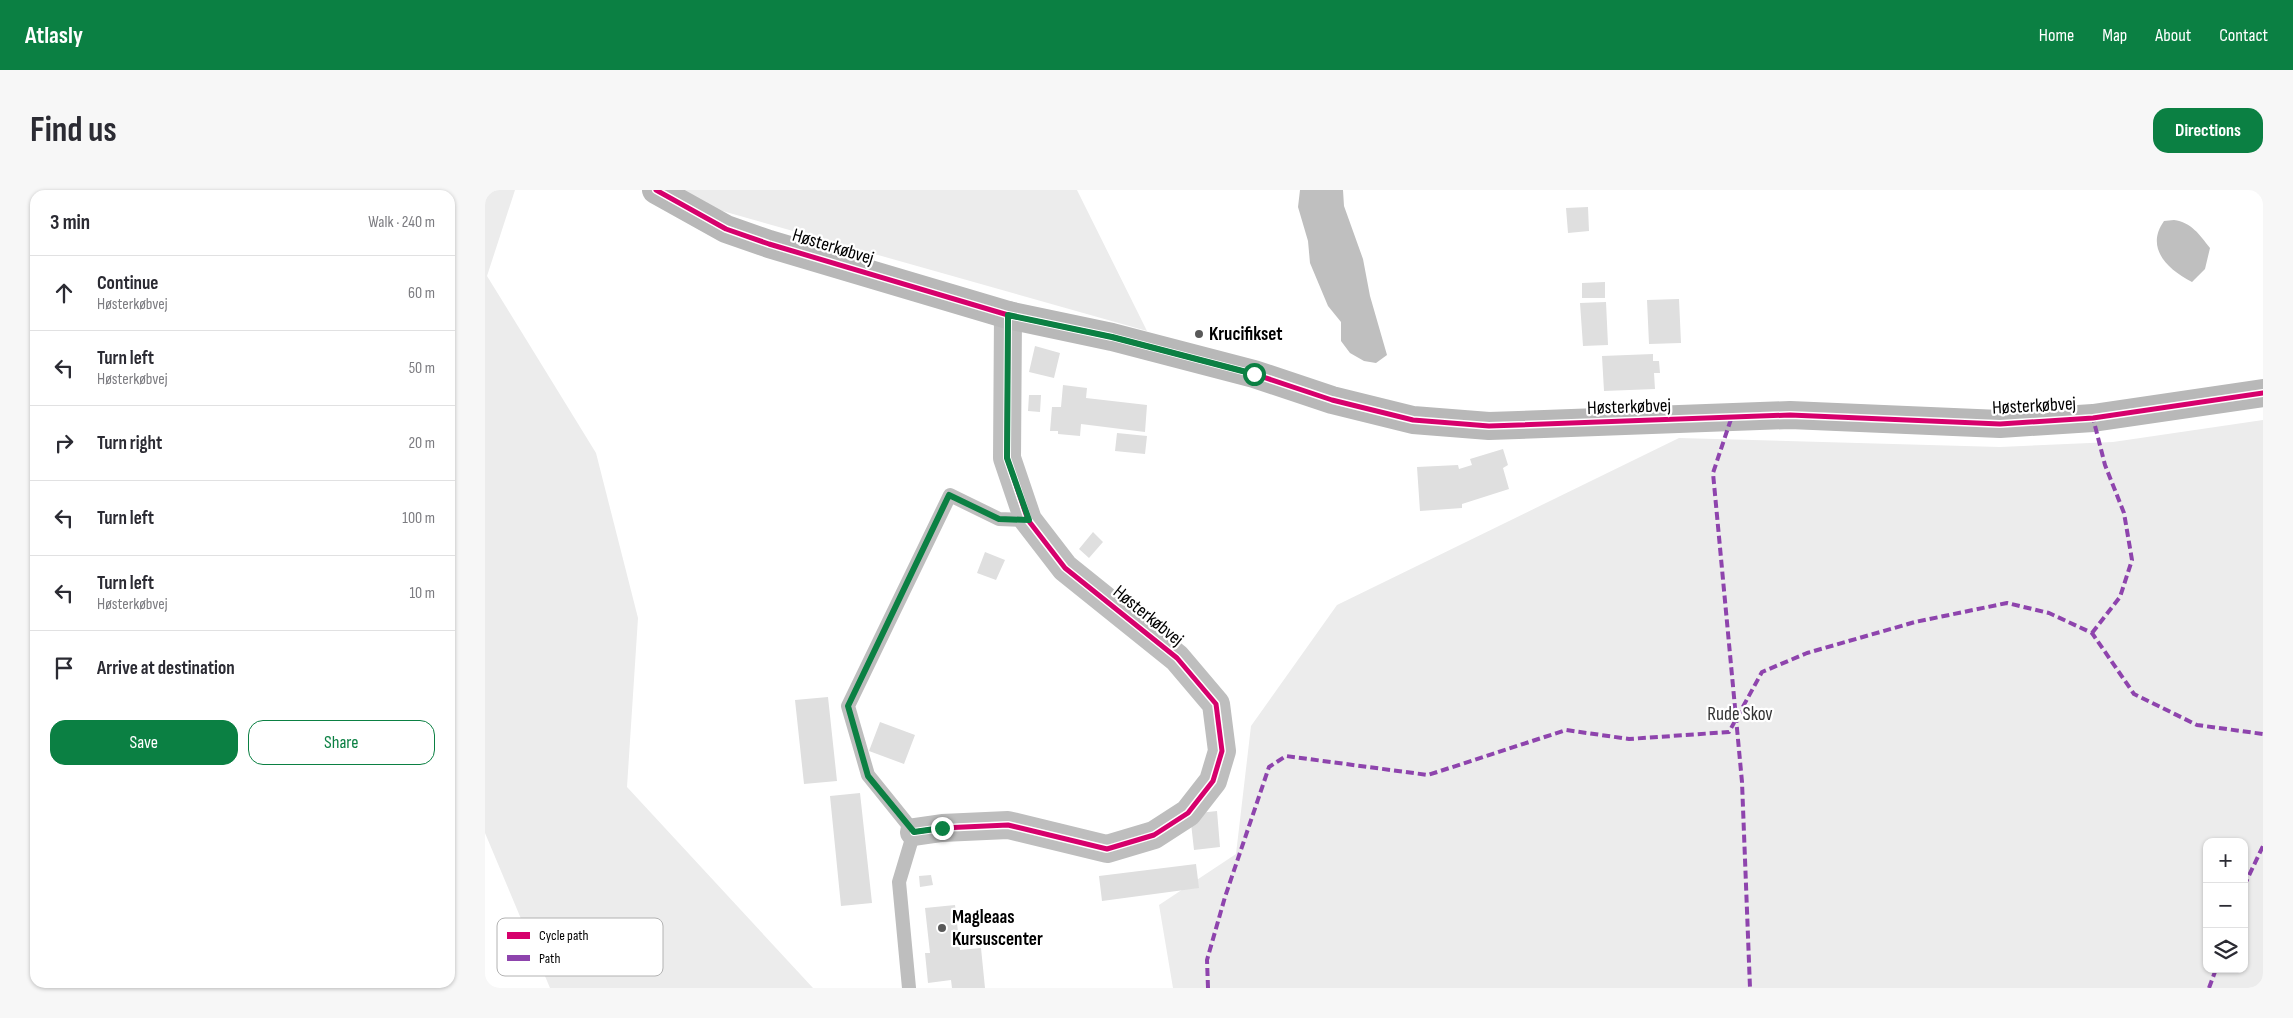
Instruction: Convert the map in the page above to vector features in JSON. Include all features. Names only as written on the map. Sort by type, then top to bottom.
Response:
[{"type":"street","name":"Høsterkøbvej","points":[[656,190],[726,229],[1008,315],[1121,340],[1254,374],[1332,400],[1413,420],[1489,426],[1790,415],[2000,424],[2093,418],[2263,393]]},
{"type":"street","name":"Høsterkøbvej","points":[[914,832],[942,828],[1007,825],[1107,849],[1154,835],[1188,813],[1213,781],[1221,751],[1215,704],[1177,658],[1065,568],[1029,520],[1007,458],[1008,315]]},
{"type":"lane","points":[[909,988],[899,882],[914,832],[868,776],[848,706],[949,495],[999,519],[1029,520]]},
{"type":"green space","points":[[485,190],[515,190],[487,276],[596,453],[638,618],[627,787],[813,988],[550,988],[545,976],[663,976],[663,918],[521,918],[485,833]]},
{"type":"green space","points":[[676,190],[1077,190],[1147,331],[687,201]]},
{"type":"green space","name":"Rude Skov","points":[[2263,420],[2263,988],[1173,988],[1159,905],[1236,854],[1251,726],[1337,605],[1679,438],[2000,447],[2113,442]]},
{"type":"shaded area","points":[[1300,190],[1343,190],[1344,206],[1363,259],[1370,296],[1387,355],[1376,363],[1364,361],[1350,353],[1341,341],[1341,322],[1328,306],[1310,263],[1308,241],[1298,207]]},
{"type":"shaded area","points":[[2174,220],[2190,226],[2210,248],[2205,269],[2192,282],[2174,271],[2161,257],[2158,249],[2157,240],[2164,221]]},
{"type":"building","points":[[1588,207],[1589,231],[1568,233],[1566,208]]},
{"type":"building","points":[[1605,282],[1605,298],[1582,298],[1582,283]]},
{"type":"building","points":[[1679,299],[1681,343],[1649,344],[1647,300]]},
{"type":"building","points":[[1606,302],[1608,345],[1583,346],[1580,303]]},
{"type":"building","points":[[1035,346],[1060,353],[1054,378],[1029,372]]},
{"type":"building","points":[[1653,354],[1653,361],[1659,361],[1660,373],[1654,373],[1655,389],[1604,391],[1602,356]]},
{"type":"building","points":[[1063,385],[1087,388],[1086,398],[1147,405],[1145,432],[1081,424],[1080,436],[1058,434],[1058,431],[1050,431],[1052,407],[1061,407]]},
{"type":"building","points":[[1029,395],[1041,395],[1040,412],[1028,411]]},
{"type":"building","points":[[1117,433],[1147,436],[1145,454],[1115,451]]},
{"type":"building","points":[[1503,449],[1508,465],[1503,468],[1509,489],[1462,504],[1462,508],[1420,511],[1417,467],[1458,465],[1459,469],[1472,465],[1470,459]]},
{"type":"building","points":[[1093,532],[1103,542],[1089,558],[1079,549]]},
{"type":"building","points":[[985,552],[1005,560],[996,580],[977,573]]},
{"type":"building","points":[[828,697],[837,781],[804,784],[795,700]]},
{"type":"building","points":[[880,722],[915,735],[904,764],[869,751]]},
{"type":"building","points":[[860,793],[872,903],[841,906],[830,796]]},
{"type":"building","points":[[1217,811],[1220,847],[1194,850],[1190,814]]},
{"type":"building","points":[[1196,864],[1199,888],[1102,901],[1099,876]]},
{"type":"building","points":[[931,875],[933,885],[920,887],[919,876]]},
{"type":"building","name":"Magleaas Kursuscenter","points":[[955,905],[960,950],[981,948],[985,988],[952,988],[951,980],[928,983],[925,953],[930,953],[925,908]]},
{"type":"marked path","points":[[2092,633],[2120,597],[2132,560],[2124,513],[2105,465],[2093,418]]},
{"type":"marked path","points":[[1731,419],[1713,473],[1742,782],[1750,988]]},
{"type":"marked path","points":[[1208,988],[1207,960],[1225,897],[1269,767],[1286,756],[1428,775],[1566,730],[1629,739],[1729,732],[1762,672],[1807,653],[1915,622],[2007,603],[2049,613],[2092,633],[2134,694],[2197,725],[2263,734]]},
{"type":"marked path","points":[[2245,883],[2263,846]]},
{"type":"marked path","points":[[2209,988],[2215,973]]},
{"type":"cycle path","points":[[656,190],[726,229],[769,244],[1008,315],[1112,337],[1254,374],[1332,400],[1413,420],[1489,426],[1790,415],[2000,424],[2093,418],[2263,393]]},
{"type":"cycle path","points":[[914,832],[942,828],[1008,825],[1107,849],[1154,835],[1188,813],[1213,781],[1222,751],[1216,704],[1177,658],[1065,568],[1028,520],[1007,458],[1008,315]]},
{"type":"place","name":"Krucifikset","points":[[1199,334]]},
{"type":"place","name":"Magleaas Kursuscenter","points":[[942,928]]},
{"type":"route","points":[[942,828],[914,832],[868,776],[848,706],[949,495],[999,519],[1029,520],[1007,458],[1008,315],[1112,337],[1254,374]]}]
